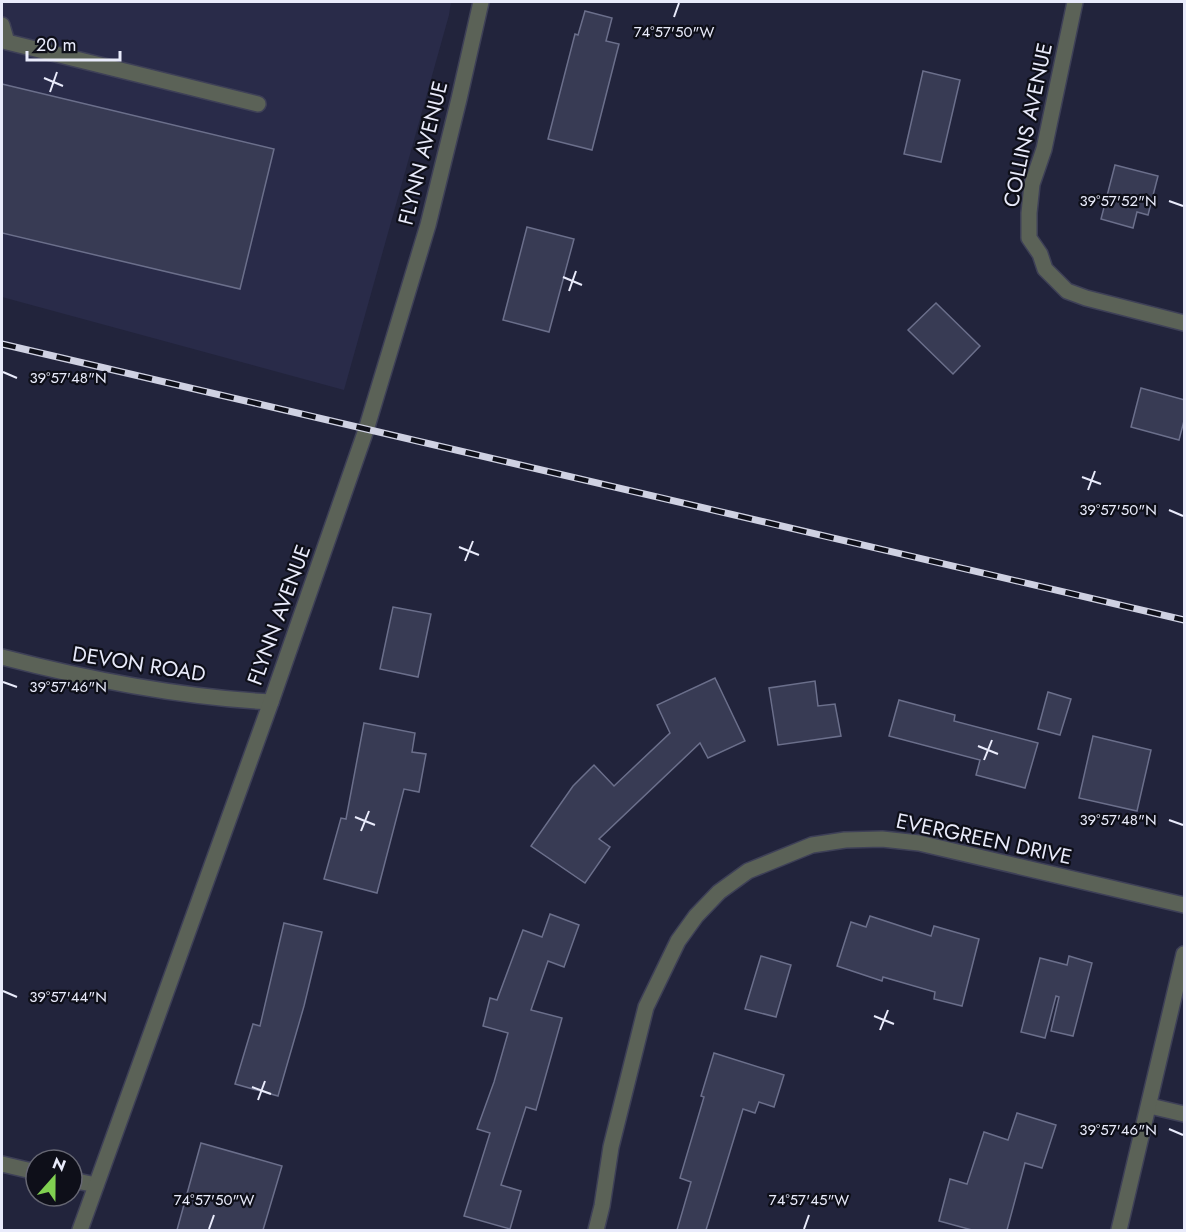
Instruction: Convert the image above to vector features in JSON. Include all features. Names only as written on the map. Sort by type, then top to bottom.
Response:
[{"type":"street","name":"FLYNN AVENUE","points":[[80,1230],[271,702],[366,430],[392,350],[444,161],[481,2]]},
{"type":"street","name":"COLLINS AVENUE","points":[[1075,2],[1044,148],[1032,184],[1029,238],[1040,254],[1046,269],[1067,291],[1185,323]]},
{"type":"street","points":[[2,25],[7,42],[258,104]]},
{"type":"street","name":"DEVON ROAD","points":[[2,657],[98,681],[225,699],[271,702]]},
{"type":"street","name":"EVERGREEN DRIVE","points":[[596,1230],[611,1147],[646,1007],[678,941],[696,916],[719,892],[748,871],[812,845],[845,840],[882,839],[919,843],[1185,905]]},
{"type":"street","points":[[1119,1230],[1185,954]]},
{"type":"street","points":[[1150,1106],[1185,1114]]},
{"type":"street","points":[[2,1164],[24,1169]]},
{"type":"street","points":[[84,1182],[96,1185]]},
{"type":"shaded area","points":[[2,2],[451,2],[344,390],[2,297]]},
{"type":"building","points":[[585,11],[612,18],[606,41],[619,44],[592,150],[548,139],[575,34],[578,35]]},
{"type":"building","points":[[923,71],[960,80],[941,162],[904,154]]},
{"type":"building","points":[[2,84],[274,149],[240,289],[2,233]]},
{"type":"building","points":[[1115,165],[1158,176],[1148,215],[1137,212],[1133,228],[1101,219]]},
{"type":"building","points":[[527,227],[574,239],[549,332],[503,320]]},
{"type":"building","points":[[936,303],[980,346],[953,374],[908,330]]},
{"type":"building","points":[[1141,388],[1185,400],[1185,417],[1179,440],[1131,427]]},
{"type":"building","points":[[393,607],[431,614],[418,677],[380,669]]},
{"type":"building","points":[[715,678],[745,741],[708,758],[700,743],[599,839],[610,847],[585,883],[531,846],[573,786],[594,765],[614,786],[670,733],[657,705]]},
{"type":"building","points":[[815,681],[818,706],[835,704],[841,736],[778,745],[769,688]]},
{"type":"building","points":[[1048,692],[1071,699],[1060,735],[1038,729]]},
{"type":"building","points":[[899,700],[955,715],[954,721],[1038,743],[1025,788],[976,775],[980,760],[889,736]]},
{"type":"building","points":[[364,723],[415,733],[412,752],[426,754],[419,792],[404,789],[377,893],[324,879],[341,818],[346,819]]},
{"type":"building","points":[[1093,736],[1151,750],[1137,811],[1079,798]]},
{"type":"building","points":[[550,914],[579,925],[564,967],[548,961],[531,1010],[562,1018],[536,1110],[526,1107],[501,1185],[521,1191],[510,1229],[464,1216],[490,1133],[477,1129],[508,1033],[483,1026],[490,998],[497,1000],[523,930],[542,937]]},
{"type":"building","points":[[870,916],[931,936],[934,926],[979,939],[962,1006],[934,999],[935,992],[883,977],[882,981],[837,966],[851,922],[866,927]]},
{"type":"building","points":[[284,923],[322,932],[278,1096],[235,1084],[253,1024],[260,1026]]},
{"type":"building","points":[[761,956],[791,965],[776,1017],[745,1009]]},
{"type":"building","points":[[1069,956],[1092,963],[1073,1036],[1051,1031],[1059,997],[1056,996],[1045,1038],[1021,1032],[1040,958],[1067,965]]},
{"type":"building","points":[[714,1053],[784,1075],[774,1107],[759,1102],[755,1113],[743,1109],[706,1230],[677,1230],[691,1182],[680,1178],[704,1097],[701,1096]]},
{"type":"building","points":[[1017,1113],[1056,1125],[1042,1168],[1025,1163],[1007,1230],[972,1230],[939,1221],[950,1179],[967,1184],[984,1132],[1008,1140]]},
{"type":"building","points":[[201,1143],[282,1166],[263,1230],[177,1230]]},
{"type":"railway","points":[[2,344],[1184,620]]}]
